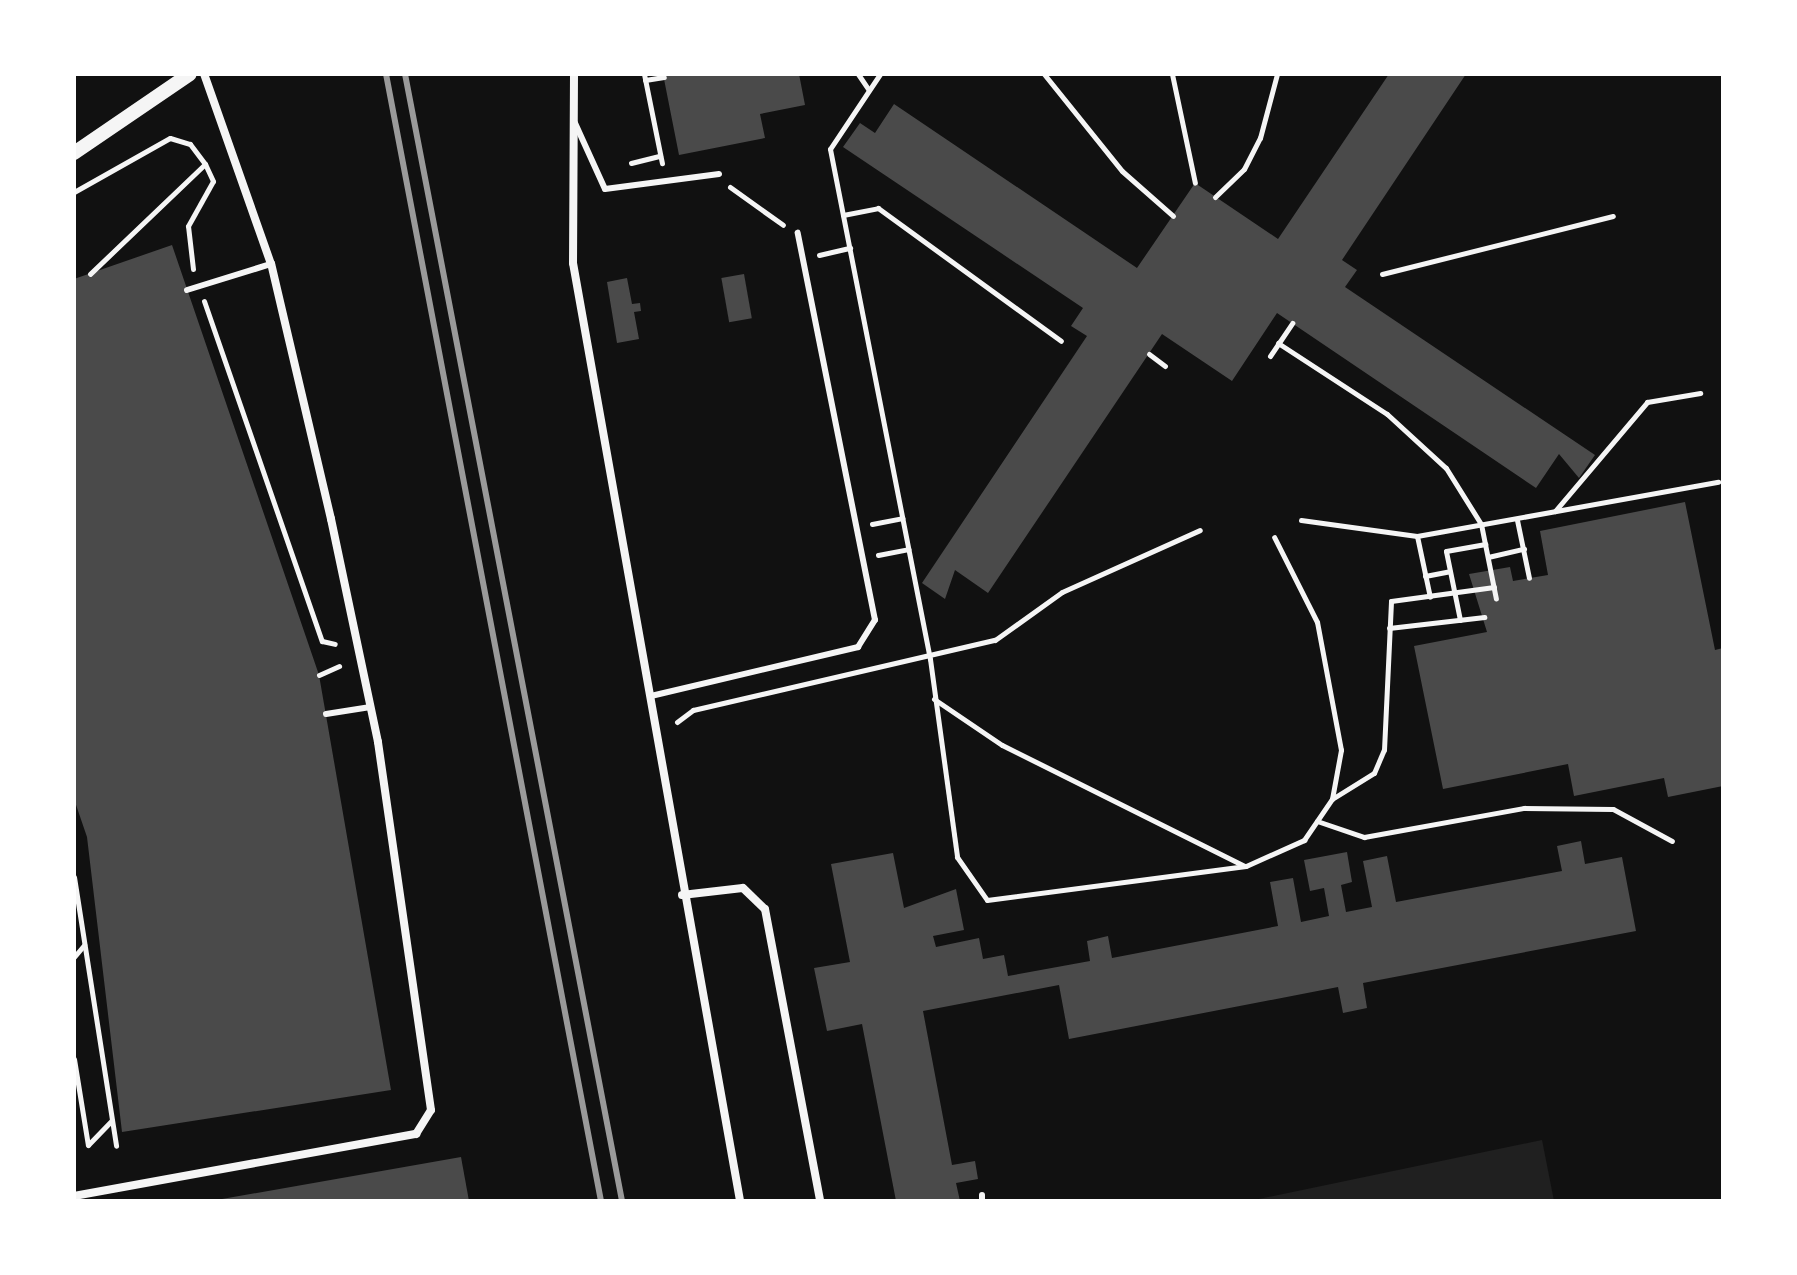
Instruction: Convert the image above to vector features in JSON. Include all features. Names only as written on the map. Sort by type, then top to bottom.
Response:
[{"type":"street","points":[[74,153],[190,74]]},
{"type":"street","points":[[74,1196],[416,1134],[427,1122],[431,1095],[370,707],[271,264],[204,74]]},
{"type":"street","points":[[574,74],[573,263],[651,696],[682,895],[740,1201]]},
{"type":"street","points":[[682,895],[743,888],[765,909],[820,1201]]},
{"type":"lane","points":[[575,123],[605,189],[666,184],[719,174]]},
{"type":"lane","points":[[651,696],[858,647],[875,620],[798,233]]},
{"type":"lane","points":[[187,290],[271,264]]},
{"type":"lane","points":[[326,714],[370,707]]},
{"type":"path","points":[[858,74],[868,89]]},
{"type":"path","points":[[880,74],[830,149],[930,659],[957,857],[987,900],[1246,866],[1304,840],[1332,799],[1341,750],[1333,682],[1317,622],[1274,537]]},
{"type":"path","points":[[1044,74],[1122,171],[1173,216]]},
{"type":"path","points":[[1172,74],[1195,183]]},
{"type":"path","points":[[1215,197],[1244,169],[1260,138],[1277,74]]},
{"type":"path","points":[[664,77],[644,77],[666,184]]},
{"type":"path","points":[[74,192],[170,138],[190,144],[205,164],[213,181],[188,226],[199,286],[322,641],[334,642],[340,671],[319,675]]},
{"type":"path","points":[[631,163],[660,156]]},
{"type":"path","points":[[90,274],[205,164]]},
{"type":"path","points":[[719,174],[798,233]]},
{"type":"path","points":[[843,215],[878,208],[1061,341]]},
{"type":"path","points":[[1382,274],[1613,216]]},
{"type":"path","points":[[803,258],[850,248]]},
{"type":"path","points":[[1270,356],[1292,323]]},
{"type":"path","points":[[1278,343],[1387,414],[1446,468],[1481,524],[1496,599]]},
{"type":"path","points":[[1149,354],[1165,366]]},
{"type":"path","points":[[1554,511],[1647,402],[1700,393]]},
{"type":"path","points":[[1301,520],[1417,536],[1718,482]]},
{"type":"path","points":[[857,527],[902,518]]},
{"type":"path","points":[[1517,520],[1529,578]]},
{"type":"path","points":[[679,736],[677,720],[693,710],[930,659],[995,640],[1062,592],[1200,530]]},
{"type":"path","points":[[1417,536],[1430,597]]},
{"type":"path","points":[[1460,620],[1446,551],[1485,544]]},
{"type":"path","points":[[863,558],[908,549]]},
{"type":"path","points":[[1488,557],[1524,549]]},
{"type":"path","points":[[1425,576],[1450,571]]},
{"type":"path","points":[[1332,799],[1374,773],[1384,750],[1391,601],[1455,595],[1494,587]]},
{"type":"path","points":[[1389,628],[1484,617]]},
{"type":"path","points":[[934,699],[1002,745],[1246,866]]},
{"type":"path","points":[[1317,821],[1364,837],[1524,808],[1613,809],[1672,841]]},
{"type":"path","points":[[74,877],[116,1146]]},
{"type":"path","points":[[74,957],[84,944]]},
{"type":"path","points":[[74,1059],[88,1145],[111,1120]]},
{"type":"shaded area","points":[[1542,1140],[1554,1201],[1249,1201]]},
{"type":"building","points":[[663,74],[799,74],[805,105],[760,114],[765,138],[679,155]]},
{"type":"building","points":[[1389,74],[1466,74],[1342,260],[1357,270],[1345,287],[1595,455],[1579,478],[1559,454],[1536,488],[1277,313],[1232,381],[1162,334],[988,593],[955,570],[945,599],[922,583],[1087,336],[1071,326],[1083,308],[843,147],[860,123],[875,133],[894,104],[1137,268],[1195,183],[1278,239]]},
{"type":"building","points":[[172,245],[319,675],[391,1090],[122,1132],[87,837],[74,799],[74,279]]},
{"type":"building","points":[[744,274],[752,318],[729,322],[721,278]]},
{"type":"building","points":[[627,278],[632,304],[640,303],[641,311],[634,312],[639,339],[617,343],[607,282]]},
{"type":"building","points":[[1685,502],[1715,650],[1723,648],[1723,786],[1668,797],[1664,778],[1574,796],[1568,764],[1443,789],[1414,646],[1487,632],[1469,574],[1510,567],[1513,581],[1548,575],[1540,531]]},
{"type":"building","points":[[1581,841],[1585,864],[1622,857],[1636,931],[1363,983],[1367,1008],[1343,1013],[1338,987],[1069,1039],[1059,985],[923,1011],[952,1165],[975,1161],[978,1179],[956,1183],[960,1201],[896,1201],[862,1024],[827,1031],[814,968],[850,962],[831,864],[893,853],[904,908],[956,889],[964,930],[933,936],[936,947],[979,938],[983,959],[1004,955],[1008,976],[1090,961],[1087,941],[1108,936],[1112,958],[1278,926],[1270,882],[1293,878],[1301,922],[1329,916],[1324,888],[1310,891],[1304,860],[1347,852],[1352,882],[1341,885],[1346,912],[1372,907],[1363,861],[1387,856],[1396,902],[1562,871],[1557,846]]},
{"type":"building","points":[[461,1157],[469,1201],[222,1201],[222,1199]]},
{"type":"railway","points":[[386,74],[601,1201]]},
{"type":"railway","points":[[405,74],[622,1201]]}]
